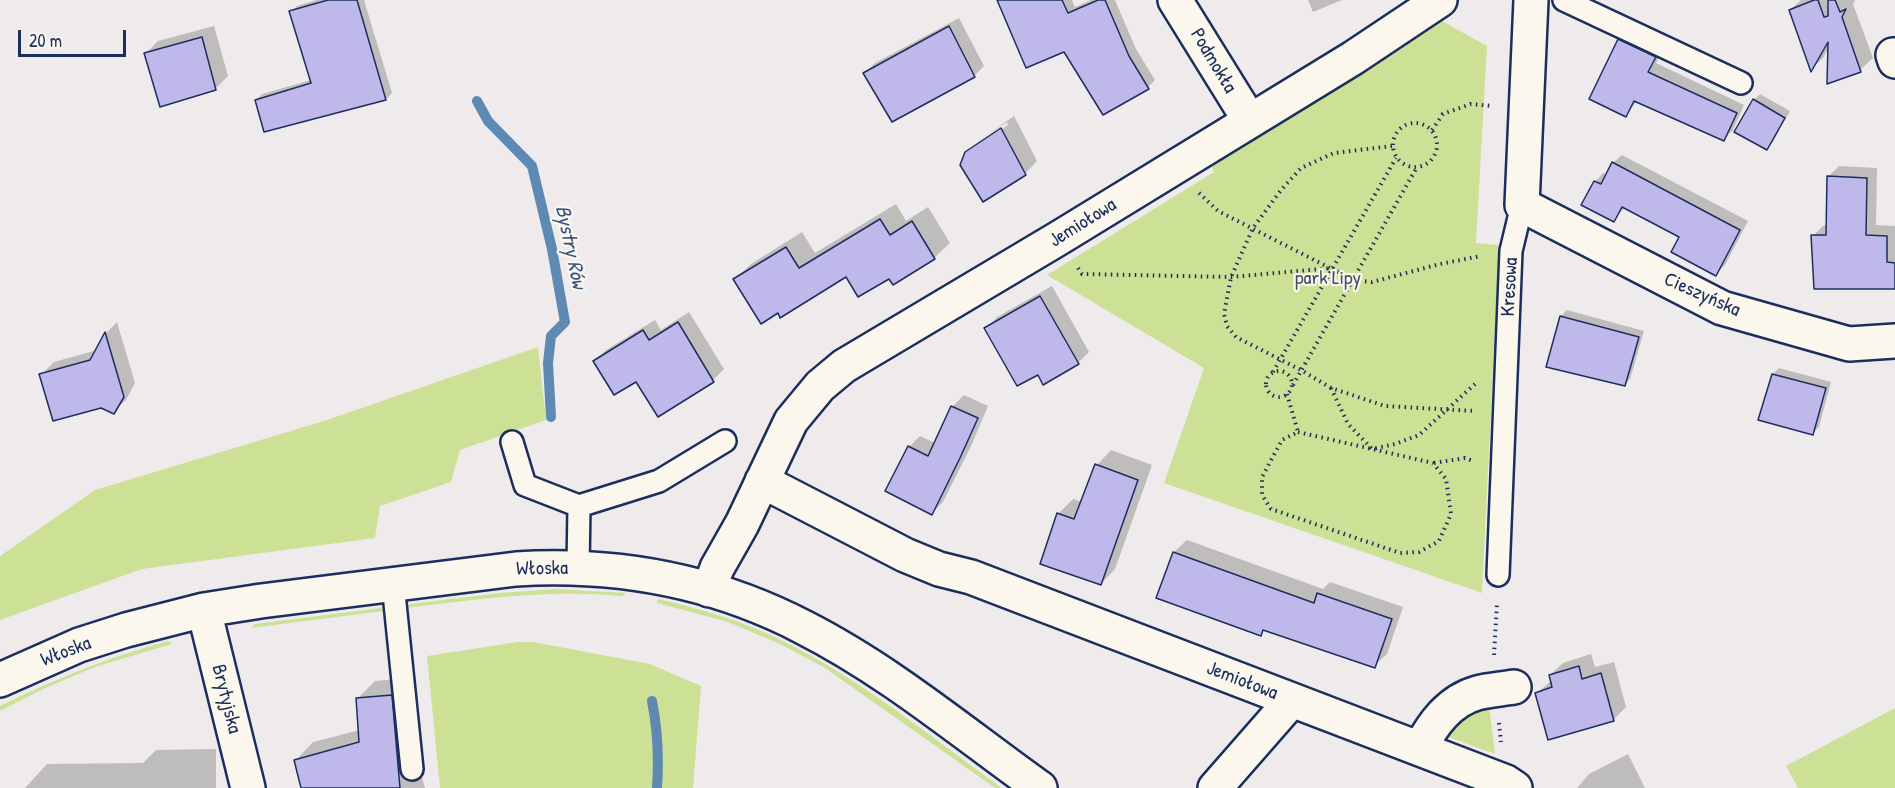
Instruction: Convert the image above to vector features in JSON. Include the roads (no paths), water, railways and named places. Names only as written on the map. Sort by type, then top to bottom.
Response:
[{"type":"street","name":"Podmokła","points":[[1175,0],[1250,121]]},
{"type":"street","name":"Jemiołowa","points":[[709,590],[717,568],[742,524],[791,422],[810,396],[844,366],[1353,58],[1440,0]]},
{"type":"street","name":"Kresowa","points":[[1522,205],[1531,0]]},
{"type":"street","name":"Cieszyńska","points":[[1522,205],[1722,308],[1849,344],[1895,340]]},
{"type":"street","name":"Jemiołowa","points":[[762,481],[922,562],[981,581],[1420,748],[1506,776]]},
{"type":"street","name":"Włoska","points":[[0,680],[79,645],[136,627],[204,610],[516,568],[578,568],[630,572],[671,579],[734,596],[803,627],[878,671],[1040,788]]},
{"type":"street","name":"Brytyjska","points":[[204,610],[248,788]]},
{"type":"street","points":[[1420,748],[1432,726],[1452,705],[1476,693],[1514,687]]},
{"type":"street","name":"Jemiołowa","points":[[1215,788],[1292,700]]},
{"type":"lane","points":[[1564,0],[1741,82]]},
{"type":"lane","name":"Kresowa","points":[[1498,575],[1511,251],[1522,205]]},
{"type":"lane","points":[[512,442],[525,485],[579,506],[659,481],[725,441]]},
{"type":"lane","points":[[578,568],[579,506]]},
{"type":"lane","points":[[393,584],[412,770]]},
{"type":"waterway","name":"Bystry Rów","points":[[477,101],[488,121],[532,166],[552,249],[565,322],[551,336],[548,363],[551,417]]},
{"type":"waterway","name":"Bystry Rów","points":[[652,701],[658,744],[657,788]]},
{"type":"park label","name":"park Lipy","points":[[1328,279]]}]
